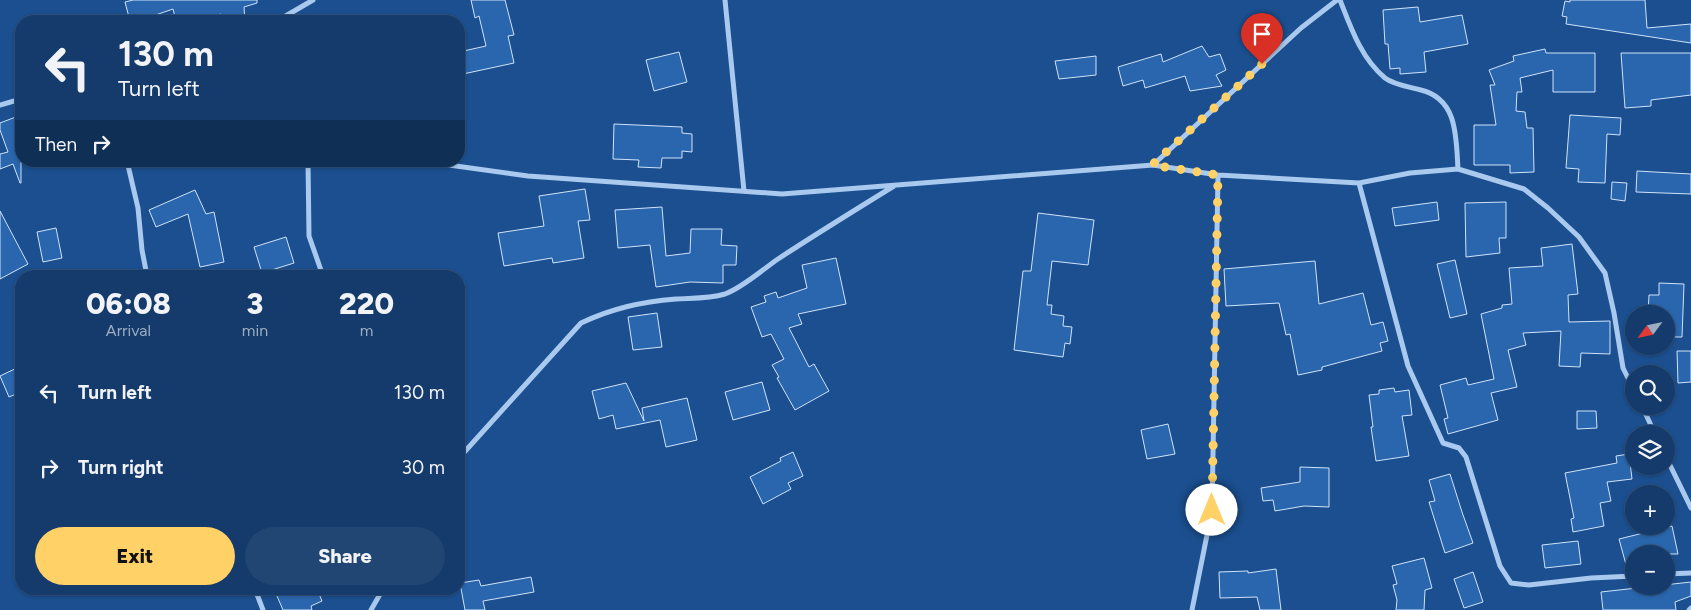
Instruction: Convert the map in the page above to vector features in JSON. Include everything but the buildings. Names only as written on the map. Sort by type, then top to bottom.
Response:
[{"type":"street","points":[[287,15],[313,0]]},
{"type":"street","points":[[725,0],[744,191]]},
{"type":"street","points":[[1152,165],[1301,28],[1338,0],[1361,52],[1386,79],[1407,87],[1431,92],[1450,109],[1456,135],[1458,168]]},
{"type":"street","points":[[0,105],[15,101]]},
{"type":"street","points":[[463,167],[528,176],[782,194],[1152,165],[1218,175],[1359,184],[1410,173],[1458,168],[1524,189],[1579,237],[1604,273],[1625,372]]},
{"type":"street","points":[[128,167],[138,208],[146,270]]},
{"type":"street","points":[[308,167],[309,236],[321,270]]},
{"type":"street","points":[[1192,610],[1212,510],[1218,175]]},
{"type":"street","points":[[1359,184],[1408,366],[1443,444],[1459,448],[1466,457],[1500,566],[1511,583],[1530,585],[1625,576]]},
{"type":"street","points":[[465,451],[581,323],[604,312],[634,304],[676,299],[706,299],[739,288],[756,274],[818,233],[897,185]]},
{"type":"street","points":[[1675,475],[1691,508]]},
{"type":"street","points":[[1675,574],[1691,573]]},
{"type":"street","points":[[257,595],[263,610]]},
{"type":"street","points":[[371,610],[380,595]]},
{"type":"route","points":[[1212,510],[1218,175],[1152,165],[1262,64]]}]
